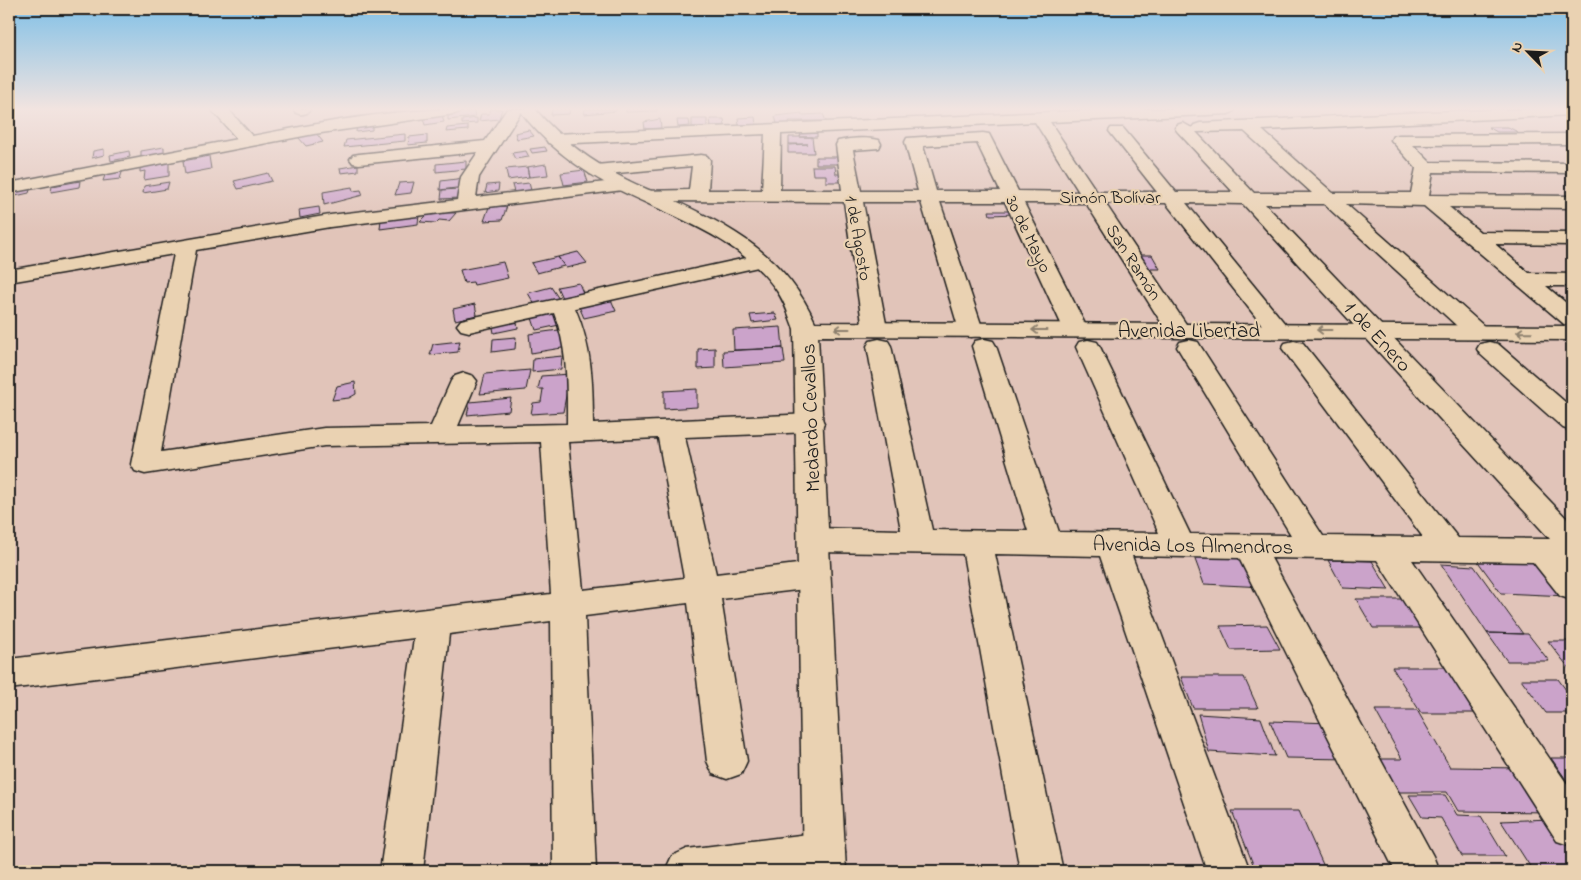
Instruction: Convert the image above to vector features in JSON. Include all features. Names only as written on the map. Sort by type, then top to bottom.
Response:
[{"type":"street","points":[[9,188],[206,150]]},
{"type":"street","points":[[359,159],[449,150]]},
{"type":"street","points":[[466,205],[470,177],[487,150]]},
{"type":"street","name":"Medardo Cevallos","points":[[576,150],[596,170],[716,230],[760,261],[787,288],[807,337],[824,862]]},
{"type":"street","points":[[771,196],[772,150]]},
{"type":"street","name":"1 de Agosto","points":[[845,150],[851,196],[877,338],[919,541]]},
{"type":"street","points":[[915,150],[928,196],[1047,543]]},
{"type":"street","name":"30 de Mayo","points":[[980,150],[1011,197],[1082,338],[1180,545]]},
{"type":"street","name":"San Ramón","points":[[1068,150],[1092,197],[1314,547]]},
{"type":"street","points":[[1132,150],[1286,339],[1449,549]]},
{"type":"street","name":"1 de Enero","points":[[1197,150],[1249,198],[1572,543]]},
{"type":"street","points":[[1276,150],[1330,198],[1572,422]]},
{"type":"street","points":[[1409,150],[1425,167],[1425,200],[1572,319]]},
{"type":"street","points":[[596,170],[702,160],[698,195]]},
{"type":"street","points":[[1425,167],[1572,168]]},
{"type":"street","points":[[9,276],[330,221],[623,185]]},
{"type":"street","name":"Simón Bolívar","points":[[648,195],[1330,198],[1572,202]]},
{"type":"street","points":[[1474,238],[1572,238]]},
{"type":"street","points":[[186,246],[145,464],[324,437],[567,434],[810,423]]},
{"type":"street","points":[[469,325],[760,261]]},
{"type":"street","points":[[1524,279],[1572,280]]},
{"type":"street","points":[[562,305],[574,331],[580,375],[567,434],[568,605],[575,871]]},
{"type":"street","name":"Avenida Libertad","points":[[1286,339],[1373,330],[1572,350]]},
{"type":"street","name":"Avenida Libertad","points":[[807,337],[1286,339],[1390,349],[1572,333]]},
{"type":"street","points":[[441,435],[464,381]]},
{"type":"street","points":[[670,430],[703,589],[727,761]]},
{"type":"street","name":"Avenida Los Almendros","points":[[814,540],[1557,551]]},
{"type":"street","points":[[977,542],[1041,871]]},
{"type":"street","points":[[1112,544],[1228,871]]},
{"type":"street","points":[[1249,546],[1418,871]]},
{"type":"street","points":[[1386,548],[1572,826]]},
{"type":"street","points":[[1557,551],[1572,587]]},
{"type":"street","points":[[9,674],[814,575]]},
{"type":"street","points":[[401,871],[434,622]]},
{"type":"street","points":[[687,871],[824,862]]},
{"type":"building","points":[[104,150],[104,155],[92,158],[93,151]]},
{"type":"building","points":[[164,150],[164,153],[141,158],[141,151]]},
{"type":"building","points":[[531,150],[547,151],[532,153]]},
{"type":"building","points":[[788,150],[814,150],[814,153],[788,153]]},
{"type":"building","points":[[129,151],[130,157],[111,161],[110,155]]},
{"type":"building","points":[[526,151],[529,157],[515,159],[512,153]]},
{"type":"building","points":[[209,156],[211,169],[185,174],[183,161]]},
{"type":"building","points":[[816,157],[842,157],[843,164],[816,164]]},
{"type":"building","points":[[169,161],[169,176],[144,180],[145,171],[140,172],[140,166]]},
{"type":"building","points":[[466,161],[466,169],[436,172],[436,164]]},
{"type":"building","points":[[546,164],[548,175],[529,177],[527,167]]},
{"type":"building","points":[[358,165],[358,171],[341,173],[340,168]]},
{"type":"building","points":[[124,166],[120,179],[103,181],[107,169]]},
{"type":"building","points":[[812,166],[835,166],[836,174],[843,174],[844,182],[826,182],[826,175],[813,175]]},
{"type":"building","points":[[527,167],[529,177],[508,180],[506,169]]},
{"type":"building","points":[[584,170],[588,182],[564,185],[561,173]]},
{"type":"building","points":[[268,173],[272,181],[238,189],[234,181]]},
{"type":"building","points":[[464,178],[464,187],[440,190],[441,181]]},
{"type":"building","points":[[80,181],[79,187],[51,192],[52,186]]},
{"type":"building","points":[[169,182],[167,189],[143,193],[144,186]]},
{"type":"building","points":[[414,182],[411,193],[395,195],[399,183]]},
{"type":"building","points":[[529,183],[531,190],[514,192],[512,185]]},
{"type":"building","points":[[499,184],[498,191],[485,193],[487,185]]},
{"type":"building","points":[[31,187],[29,193],[11,197],[13,190]]},
{"type":"building","points":[[352,187],[353,191],[361,190],[363,195],[324,205],[323,192]]},
{"type":"building","points":[[459,189],[458,198],[441,199],[442,190]]},
{"type":"building","points":[[507,206],[502,220],[484,221],[489,207]]},
{"type":"building","points":[[319,207],[320,214],[300,218],[299,210]]},
{"type":"building","points":[[989,211],[1013,211],[1015,214],[990,215]]},
{"type":"building","points":[[430,212],[456,213],[449,221],[439,220],[436,223],[420,222]]},
{"type":"building","points":[[419,215],[418,224],[380,229],[381,219]]},
{"type":"building","points":[[578,252],[587,263],[566,268],[558,257]]},
{"type":"building","points":[[1140,255],[1152,255],[1160,269],[1147,269]]},
{"type":"building","points":[[558,257],[564,266],[537,273],[531,263]]},
{"type":"building","points":[[503,262],[508,278],[474,285],[473,282],[464,283],[460,270]]},
{"type":"building","points":[[579,283],[583,293],[562,298],[557,287]]},
{"type":"building","points":[[551,287],[559,299],[535,305],[528,293]]},
{"type":"building","points":[[609,295],[616,311],[584,318],[577,302]]},
{"type":"building","points":[[475,304],[477,315],[455,320],[453,309]]},
{"type":"building","points":[[557,307],[564,324],[536,330],[530,312]]},
{"type":"building","points":[[775,313],[778,320],[752,323],[750,315]]},
{"type":"building","points":[[516,317],[518,328],[494,333],[492,322]]},
{"type":"building","points":[[781,327],[783,348],[734,350],[733,330]]},
{"type":"building","points":[[566,329],[568,347],[531,353],[529,334]]},
{"type":"building","points":[[516,337],[515,349],[492,352],[493,339]]},
{"type":"building","points":[[460,341],[458,352],[430,355],[433,344]]},
{"type":"building","points":[[715,348],[715,368],[698,369],[698,349]]},
{"type":"building","points":[[783,348],[785,363],[724,367],[723,351]]},
{"type":"building","points":[[562,356],[561,369],[532,372],[533,359]]},
{"type":"building","points":[[530,370],[526,390],[480,394],[485,374]]},
{"type":"building","points":[[570,374],[563,412],[531,414],[533,403],[541,402],[543,389],[538,389],[541,376]]},
{"type":"building","points":[[355,382],[356,394],[349,398],[332,400],[337,386]]},
{"type":"building","points":[[697,389],[697,407],[664,409],[664,391]]},
{"type":"building","points":[[511,398],[509,411],[467,415],[470,402]]},
{"type":"building","points":[[1193,554],[1250,556],[1264,587],[1204,584]]},
{"type":"building","points":[[1476,559],[1540,562],[1567,596],[1501,593]]},
{"type":"building","points":[[1328,560],[1372,561],[1389,590],[1343,588]]},
{"type":"building","points":[[1441,564],[1474,566],[1523,634],[1487,633]]},
{"type":"building","points":[[1356,599],[1416,599],[1435,628],[1373,628]]},
{"type":"building","points":[[1267,625],[1280,649],[1231,650],[1220,626]]},
{"type":"building","points":[[1487,633],[1528,634],[1549,661],[1507,661]]},
{"type":"building","points":[[1548,641],[1572,641],[1572,672]]},
{"type":"building","points":[[1392,667],[1460,667],[1492,713],[1421,713]]},
{"type":"building","points":[[1181,677],[1244,677],[1258,708],[1193,708]]},
{"type":"building","points":[[1521,679],[1558,679],[1572,698],[1572,713],[1546,713]]},
{"type":"building","points":[[1375,710],[1417,710],[1450,767],[1521,768],[1551,812],[1458,811],[1447,792],[1394,792],[1376,759],[1402,759]]},
{"type":"building","points":[[1198,714],[1261,718],[1275,756],[1209,752]]},
{"type":"building","points":[[1270,721],[1332,723],[1350,759],[1286,758]]},
{"type":"building","points":[[1551,758],[1572,758],[1572,788]]},
{"type":"building","points":[[1409,795],[1445,795],[1457,815],[1481,816],[1505,856],[1462,856],[1441,818],[1422,817]]},
{"type":"building","points":[[1232,811],[1299,811],[1325,869],[1255,869]]},
{"type":"building","points":[[1550,819],[1572,851],[1572,870],[1533,871],[1501,821]]}]
